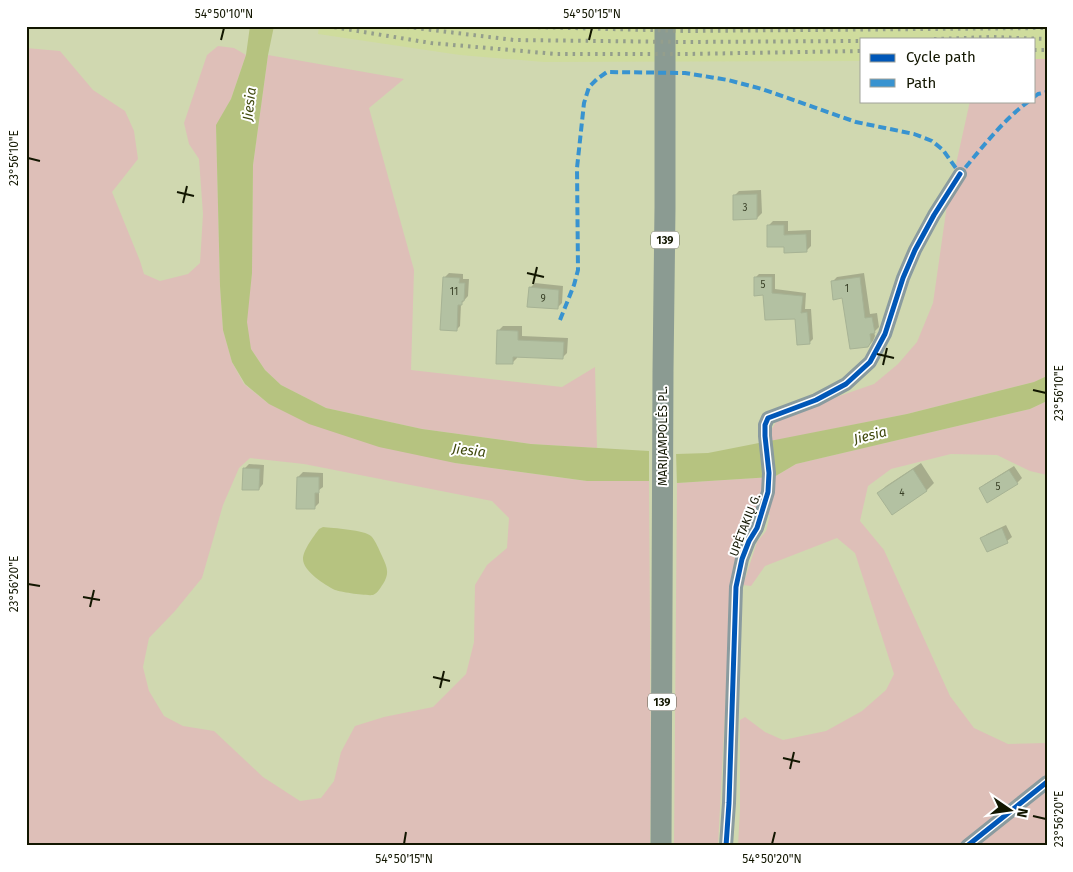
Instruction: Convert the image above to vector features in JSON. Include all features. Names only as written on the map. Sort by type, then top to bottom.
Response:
[{"type":"main road","name":"MARIJAMPOLĖS PL.","points":[[661,846],[665,26]]},
{"type":"street","name":"UPĖTAKIŲ G.","points":[[726,846],[736,587],[748,541],[757,528],[768,492],[769,473],[764,436],[765,425],[768,418],[816,400],[846,384],[870,362],[885,334],[903,278],[916,250],[934,215],[960,174]]},
{"type":"street","points":[[966,846],[1047,782]]},
{"type":"shaded area","points":[[319,26],[1047,26],[1047,59],[1036,59],[1036,38],[860,38],[860,61],[544,62],[460,55],[318,34]]},
{"type":"shaded area","points":[[218,46],[234,48],[246,55],[231,99],[216,126],[223,330],[232,362],[244,384],[269,404],[455,463],[586,481],[649,481],[650,846],[26,846],[26,48],[60,51],[93,90],[125,111],[134,131],[138,159],[112,192],[144,274],[160,281],[188,274],[200,263],[203,214],[199,159],[189,144],[184,123],[207,55]],"holes":[[[250,458],[304,464],[492,501],[509,518],[507,548],[487,565],[475,585],[474,642],[466,674],[433,707],[384,717],[355,726],[341,752],[334,781],[321,798],[300,801],[263,777],[214,731],[183,726],[164,716],[149,691],[143,667],[149,638],[175,611],[202,578],[223,505],[239,468]]]},
{"type":"shaded area","points":[[268,55],[404,79],[369,108],[414,270],[411,370],[562,387],[595,367],[597,448],[531,444],[422,429],[326,408],[281,385],[265,370],[251,349],[246,322],[252,273],[253,165]]},
{"type":"shaded area","points":[[1036,59],[1047,59],[1047,376],[1034,382],[907,414],[772,441],[770,432],[779,417],[874,384],[898,364],[917,342],[933,303],[947,205],[970,102],[1036,102]]},
{"type":"shaded area","points":[[1047,401],[1047,475],[1030,471],[997,455],[951,454],[891,469],[868,486],[860,521],[884,550],[950,696],[974,728],[1008,744],[1047,743],[1047,846],[738,846],[740,720],[745,717],[765,732],[783,740],[826,731],[862,711],[886,690],[894,674],[855,553],[837,538],[765,566],[751,586],[743,585],[757,542],[766,531],[770,515],[754,512],[743,526],[732,577],[718,846],[674,846],[677,483],[774,477],[796,464],[1030,409]]},
{"type":"water","name":"Jiesia","points":[[250,26],[274,26],[268,55],[253,165],[252,273],[247,322],[251,349],[265,370],[281,385],[326,408],[422,429],[531,444],[676,454],[708,453],[907,414],[1034,382],[1047,376],[1047,401],[1030,409],[796,464],[774,477],[677,483],[587,481],[455,463],[379,447],[309,424],[269,404],[245,384],[232,362],[223,330],[216,125],[231,99],[246,55]]},
{"type":"water","points":[[323,527],[362,532],[373,538],[387,570],[385,580],[376,593],[365,595],[335,590],[310,573],[303,559],[309,543],[319,529]]},
{"type":"pier","points":[[649,449],[676,452],[677,486],[649,484]]},
{"type":"building","points":[[757,194],[757,219],[733,220],[733,195]]},
{"type":"building","points":[[767,225],[784,225],[784,235],[806,234],[807,252],[784,253],[784,247],[767,247]]},
{"type":"building","points":[[443,277],[460,278],[459,283],[465,283],[464,301],[462,301],[462,305],[458,305],[457,331],[440,330]]},
{"type":"building","points":[[754,277],[772,277],[772,293],[803,296],[801,313],[807,312],[810,344],[797,345],[795,319],[765,320],[763,295],[754,296]]},
{"type":"building","points":[[860,277],[865,318],[872,317],[875,333],[870,334],[871,342],[868,347],[850,349],[842,298],[833,300],[831,281]]},
{"type":"building","points":[[529,287],[559,290],[558,309],[527,307]]},
{"type":"building","points":[[497,330],[518,331],[518,340],[564,342],[563,359],[513,357],[513,364],[496,364]]},
{"type":"building","points":[[243,468],[260,469],[259,490],[242,490]]},
{"type":"building","points":[[913,469],[927,491],[892,515],[877,493]]},
{"type":"building","points":[[1009,470],[1018,484],[987,503],[979,488]]},
{"type":"building","points":[[297,477],[319,477],[319,493],[315,493],[315,509],[296,509]]},
{"type":"building","points":[[1002,528],[1008,543],[987,552],[980,538]]},
{"type":"railway","points":[[327,26],[431,43],[556,54],[860,51]]},
{"type":"railway","points":[[399,26],[514,40],[684,42],[860,41]]},
{"type":"railway","points":[[493,26],[687,31],[1047,28]]},
{"type":"railway","points":[[963,38],[1020,38]]},
{"type":"railway","points":[[1036,39],[1047,39]]},
{"type":"railway","points":[[1036,50],[1047,50]]},
{"type":"marked path","points":[[560,320],[578,270],[577,168],[584,103],[589,87],[607,72],[685,73],[728,80],[762,89],[856,122],[914,134],[932,141],[943,150],[960,174],[1001,126],[1028,102]]},
{"type":"marked path","points":[[1036,96],[1047,92]]},
{"type":"cycle path","points":[[726,846],[736,587],[742,559],[749,541],[757,528],[768,492],[769,473],[765,425],[768,418],[816,400],[846,384],[870,362],[885,334],[903,278],[915,250],[960,174]]},
{"type":"cycle path","points":[[967,846],[1047,782]]}]
